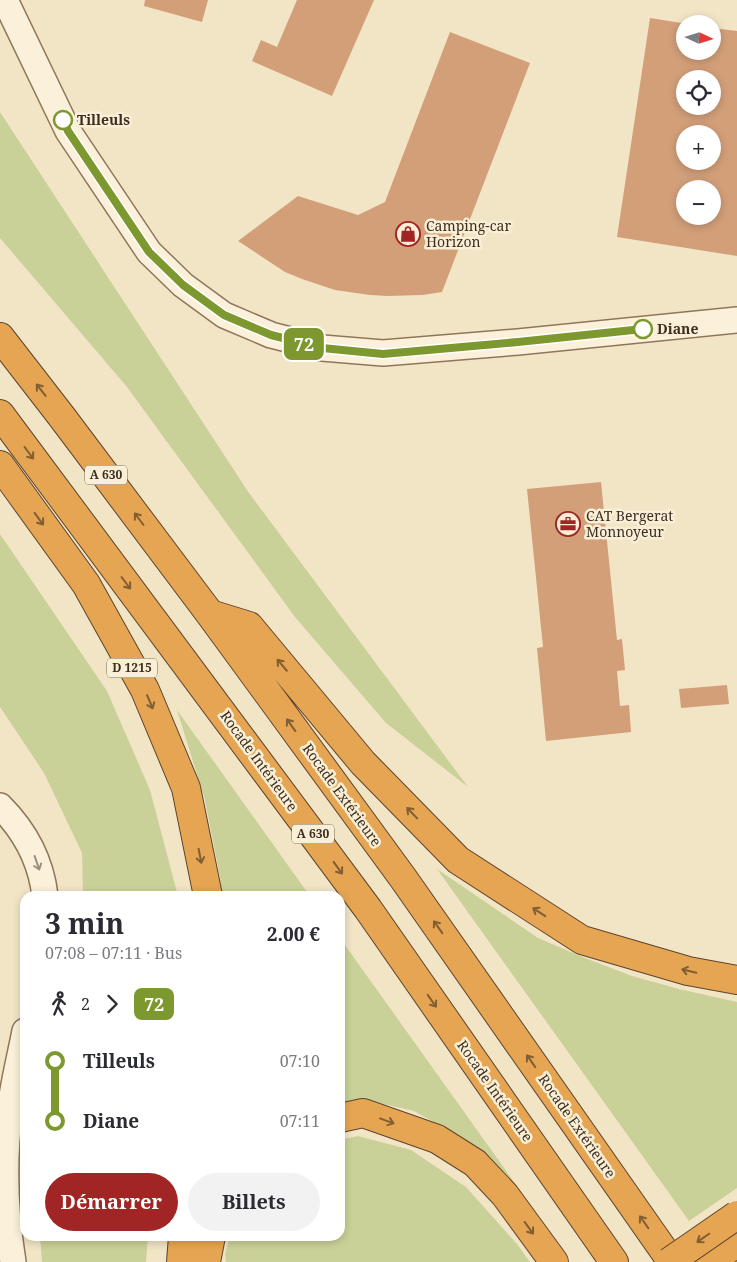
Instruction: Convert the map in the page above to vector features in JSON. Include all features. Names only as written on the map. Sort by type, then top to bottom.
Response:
[{"type":"highway","name":"Rocade Extérieure","points":[[0,337],[210,614],[403,878],[671,1262]]},
{"type":"highway","name":"Rocade Intérieure","points":[[0,414],[368,909],[614,1262]]},
{"type":"highway","name":"D 1215","points":[[0,465],[86,584],[145,690],[186,788],[207,891]]},
{"type":"highway","points":[[210,614],[250,626],[363,763],[458,860],[582,940],[688,971],[737,980]]},
{"type":"highway","points":[[345,1117],[363,1113],[436,1139],[475,1163],[505,1195],[554,1262]]},
{"type":"highway","points":[[671,1262],[737,1215]]},
{"type":"highway","points":[[181,1262],[183,1241]]},
{"type":"highway","points":[[206,1262],[210,1241]]},
{"type":"highway","points":[[710,1262],[737,1243]]},
{"type":"street","points":[[5,0],[68,131],[149,252],[183,285],[224,315],[271,335],[322,348],[383,354],[737,320]]},
{"type":"street","points":[[0,806],[10,816],[32,850],[44,891]]},
{"type":"street","points":[[13,1262],[8,1231],[5,1190],[5,1110],[20,1051]]},
{"type":"green space","points":[[0,112],[249,493],[468,787],[386,723],[295,617],[127,387],[0,238]]},
{"type":"green space","points":[[0,534],[107,691],[150,790],[177,891],[83,891],[82,853],[44,773],[0,707]]},
{"type":"green space","points":[[177,710],[306,891],[221,891],[205,800]]},
{"type":"green space","points":[[437,869],[538,938],[632,976],[737,1002],[737,1188],[689,1221]]},
{"type":"green space","points":[[345,945],[524,1196],[466,1140],[414,1111],[366,1100],[345,1102]]},
{"type":"green space","points":[[358,1136],[411,1150],[466,1187],[517,1244],[530,1262],[226,1262],[225,1254],[229,1241],[345,1241],[345,1139]]},
{"type":"green space","points":[[40,1241],[148,1241],[146,1262],[42,1262]]},
{"type":"building","points":[[145,0],[208,0],[202,22],[144,6]]},
{"type":"building","points":[[297,0],[374,0],[332,96],[252,61],[261,40],[277,47]]},
{"type":"building","points":[[650,18],[676,22],[676,60],[721,60],[721,29],[737,31],[737,256],[617,237]]},
{"type":"building","points":[[450,32],[530,63],[442,292],[423,295],[387,296],[335,290],[285,272],[238,241],[298,196],[358,215],[385,202]]},
{"type":"building","points":[[601,482],[617,640],[622,639],[625,670],[617,671],[620,706],[629,705],[631,732],[546,741],[537,648],[543,647],[527,489]]},
{"type":"building","points":[[727,685],[729,704],[681,708],[679,689]]},
{"type":"bus line","name":"72","points":[[63,120],[68,131],[149,252],[183,285],[224,315],[271,335],[322,348],[383,354],[643,329]]},
{"type":"place","name":"Tilleuls","points":[[63,120]]},
{"type":"place","name":"Camping-car Horizon","points":[[408,234]]},
{"type":"place","name":"Diane","points":[[643,329]]},
{"type":"place","name":"CAT Bergerat Monnoyeur","points":[[568,524]]}]
